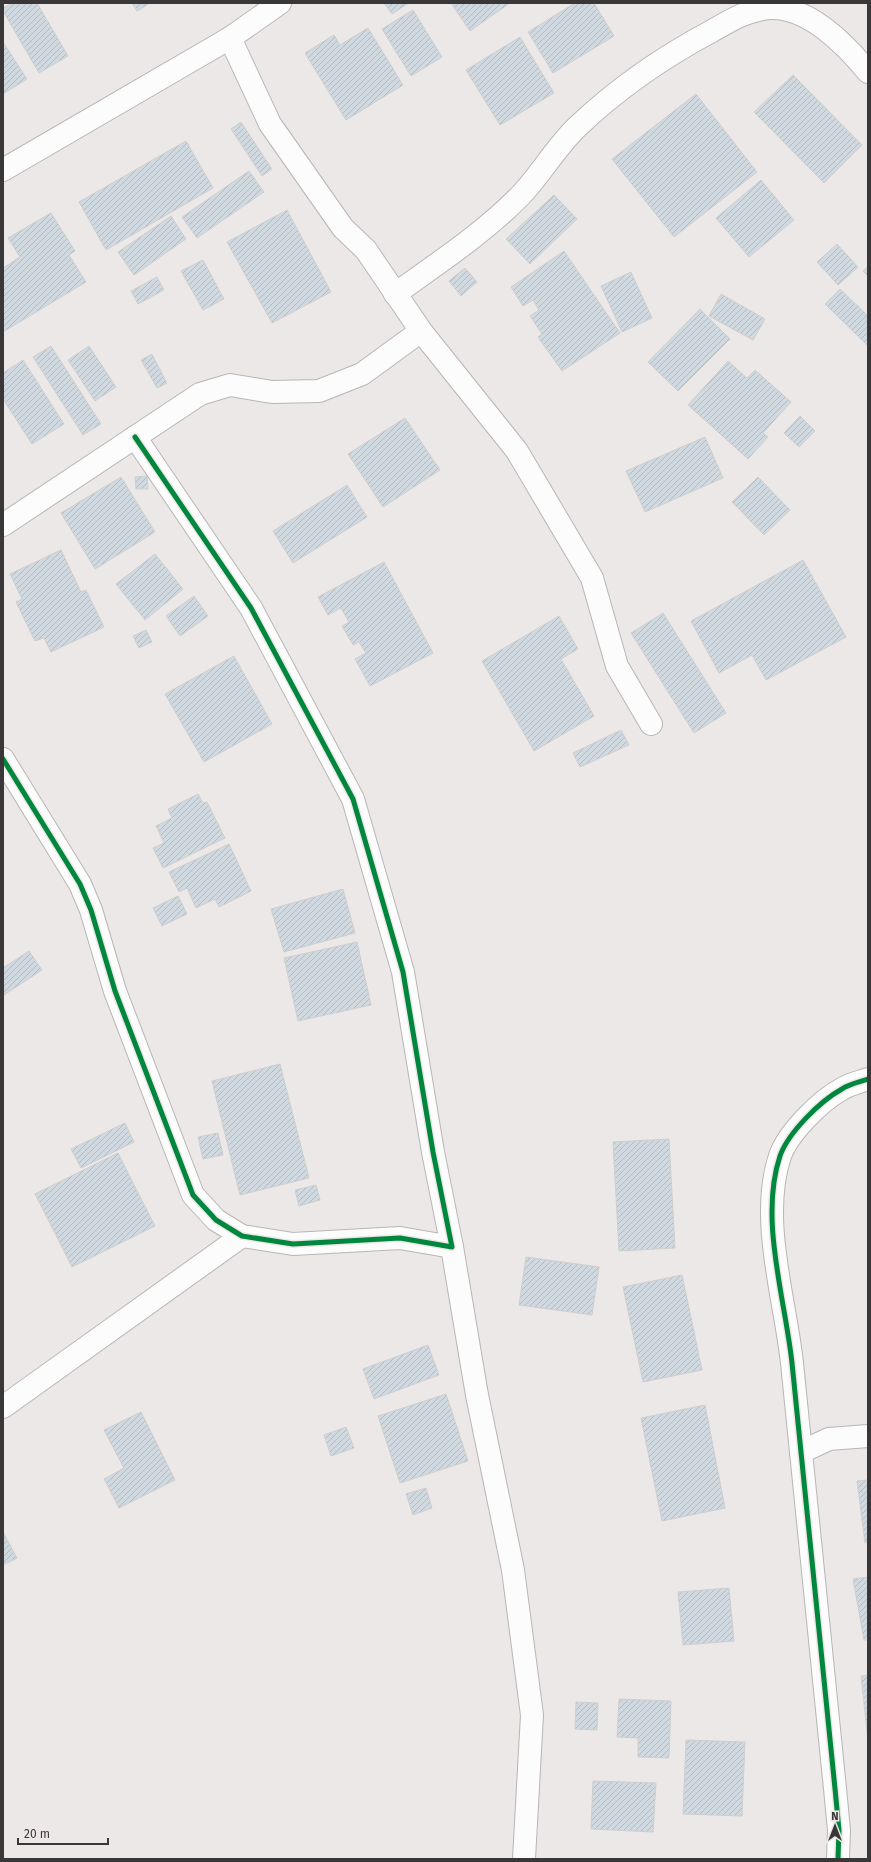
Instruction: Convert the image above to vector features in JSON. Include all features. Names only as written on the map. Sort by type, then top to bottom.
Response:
[{"type":"street","points":[[3,170],[230,38],[280,3]]},
{"type":"street","points":[[395,294],[459,248],[498,216],[521,195],[576,128],[621,89],[682,47],[746,12],[772,8],[797,13],[821,26],[868,72]]},
{"type":"street","points":[[230,38],[270,124],[343,228],[366,250],[421,331],[517,451],[592,578],[617,666],[651,724]]},
{"type":"street","points":[[3,525],[200,394],[230,385],[272,392],[318,391],[362,374],[421,331]]},
{"type":"street","points":[[135,437],[251,608],[353,800],[403,972],[433,1152],[452,1247],[477,1395],[513,1570],[532,1715],[524,1859]]},
{"type":"street","points":[[3,759],[80,884],[91,910],[115,991],[193,1195],[216,1220],[242,1236],[292,1244],[400,1238],[452,1247]]},
{"type":"street","points":[[838,1859],[839,1830],[801,1452],[791,1357],[774,1250],[772,1215],[775,1181],[780,1155],[792,1135],[809,1114],[842,1089],[868,1079]]},
{"type":"street","points":[[3,1407],[242,1236]]},
{"type":"street","points":[[801,1452],[829,1439],[868,1436]]},
{"type":"building","points":[[13,3],[37,3],[68,56],[39,73],[3,11],[3,8]]},
{"type":"building","points":[[132,3],[150,3],[137,11]]},
{"type":"building","points":[[384,3],[407,3],[407,4],[392,14]]},
{"type":"building","points":[[451,3],[510,3],[470,31]]},
{"type":"building","points":[[575,3],[594,3],[614,36],[553,73],[528,32]]},
{"type":"building","points":[[413,10],[442,57],[411,76],[382,29]]},
{"type":"building","points":[[368,28],[403,85],[346,120],[305,53],[334,35],[340,45]]},
{"type":"building","points":[[520,37],[554,93],[500,125],[466,70]]},
{"type":"building","points":[[3,42],[27,79],[3,94]]},
{"type":"building","points":[[793,75],[862,145],[824,183],[754,112]]},
{"type":"building","points":[[696,94],[757,172],[674,237],[612,159]]},
{"type":"building","points":[[241,122],[272,169],[262,176],[231,129]]},
{"type":"building","points":[[186,141],[213,188],[106,250],[79,202]]},
{"type":"building","points":[[249,171],[264,192],[197,238],[182,217]]},
{"type":"building","points":[[761,180],[794,220],[749,257],[716,218]]},
{"type":"building","points":[[554,195],[577,219],[530,264],[506,239]]},
{"type":"building","points":[[287,210],[331,292],[272,323],[227,242]]},
{"type":"building","points":[[51,213],[75,251],[69,255],[86,282],[3,332],[3,268],[20,257],[8,238]]},
{"type":"building","points":[[171,216],[186,239],[134,275],[118,252]]},
{"type":"building","points":[[837,244],[858,267],[838,285],[817,262]]},
{"type":"building","points":[[564,251],[620,333],[562,371],[538,337],[542,334],[530,316],[539,310],[533,300],[523,306],[511,287]]},
{"type":"building","points":[[203,260],[224,299],[203,310],[181,271]]},
{"type":"building","points":[[868,266],[868,276],[863,271]]},
{"type":"building","points":[[465,268],[477,282],[461,296],[449,281]]},
{"type":"building","points":[[631,272],[652,318],[622,332],[601,286]]},
{"type":"building","points":[[157,277],[164,290],[138,304],[131,291]]},
{"type":"building","points":[[840,289],[868,316],[868,346],[825,304]]},
{"type":"building","points":[[721,294],[765,319],[753,340],[709,316]]},
{"type":"building","points":[[700,309],[730,339],[678,391],[648,362]]},
{"type":"building","points":[[51,346],[101,424],[83,435],[33,357]]},
{"type":"building","points":[[89,346],[116,387],[95,401],[68,360]]},
{"type":"building","points":[[152,354],[167,383],[157,388],[141,360]]},
{"type":"building","points":[[23,360],[64,424],[32,444],[3,399],[3,373]]},
{"type":"building","points":[[728,361],[747,378],[755,370],[791,402],[763,433],[768,437],[748,459],[688,405]]},
{"type":"building","points":[[800,416],[815,431],[799,447],[784,433]]},
{"type":"building","points":[[405,418],[440,470],[383,507],[348,454]]},
{"type":"building","points":[[705,437],[723,478],[645,512],[626,471]]},
{"type":"building","points":[[147,476],[148,489],[136,489],[135,477]]},
{"type":"building","points":[[121,477],[155,532],[95,569],[61,513]]},
{"type":"building","points":[[758,477],[790,510],[764,535],[732,502]]},
{"type":"building","points":[[347,485],[367,517],[293,563],[273,531]]},
{"type":"building","points":[[61,550],[81,592],[86,590],[104,627],[51,652],[44,638],[35,641],[16,602],[22,599],[10,574]]},
{"type":"building","points":[[155,554],[183,589],[145,620],[116,584]]},
{"type":"building","points":[[803,560],[846,637],[766,680],[752,655],[719,673],[691,621]]},
{"type":"building","points":[[384,562],[433,653],[370,686],[355,659],[366,653],[359,642],[353,645],[342,626],[349,622],[341,608],[328,615],[318,597]]},
{"type":"building","points":[[194,596],[208,616],[180,636],[166,616]]},
{"type":"building","points":[[663,613],[726,713],[694,733],[631,633]]},
{"type":"building","points":[[559,616],[578,649],[561,659],[594,716],[534,751],[482,661]]},
{"type":"building","points":[[146,630],[152,642],[139,648],[133,636]]},
{"type":"building","points":[[234,656],[272,724],[204,762],[165,694]]},
{"type":"building","points":[[621,730],[629,745],[580,767],[573,753]]},
{"type":"building","points":[[198,794],[203,803],[207,802],[225,838],[163,868],[153,848],[164,843],[156,826],[172,818],[168,809]]},
{"type":"building","points":[[229,844],[251,891],[219,907],[215,899],[196,908],[187,888],[179,892],[169,872]]},
{"type":"building","points":[[343,889],[355,933],[284,952],[271,909]]},
{"type":"building","points":[[178,896],[187,914],[162,926],[153,908]]},
{"type":"building","points":[[357,942],[371,1005],[298,1021],[284,958]]},
{"type":"building","points":[[29,951],[42,970],[4,995],[3,968]]},
{"type":"building","points":[[280,1064],[309,1178],[240,1195],[212,1081]]},
{"type":"building","points":[[125,1123],[134,1142],[81,1168],[71,1149]]},
{"type":"building","points":[[218,1133],[223,1155],[203,1159],[198,1137]]},
{"type":"building","points":[[669,1139],[675,1248],[619,1251],[613,1142]]},
{"type":"building","points":[[118,1153],[155,1226],[72,1267],[35,1194]]},
{"type":"building","points":[[316,1185],[320,1200],[299,1206],[295,1190]]},
{"type":"building","points":[[526,1257],[599,1267],[592,1315],[519,1305]]},
{"type":"building","points":[[682,1275],[702,1370],[643,1382],[623,1287]]},
{"type":"building","points":[[428,1345],[439,1375],[374,1399],[363,1369]]},
{"type":"building","points":[[446,1394],[468,1461],[400,1483],[378,1416]]},
{"type":"building","points":[[705,1405],[725,1508],[662,1521],[641,1418]]},
{"type":"building","points":[[141,1412],[175,1480],[119,1508],[104,1479],[124,1468],[104,1430]]},
{"type":"building","points":[[346,1427],[354,1448],[331,1456],[324,1435]]},
{"type":"building","points":[[868,1480],[868,1542],[865,1543],[857,1481]]},
{"type":"building","points":[[426,1488],[432,1508],[413,1515],[406,1494]]},
{"type":"building","points":[[3,1532],[17,1558],[3,1565]]},
{"type":"building","points":[[868,1577],[868,1640],[864,1640],[853,1579]]},
{"type":"building","points":[[729,1588],[734,1641],[683,1645],[678,1592]]},
{"type":"building","points":[[868,1675],[868,1741],[861,1676]]},
{"type":"building","points":[[619,1699],[671,1701],[669,1758],[638,1757],[638,1738],[617,1737]]},
{"type":"building","points":[[576,1702],[598,1703],[597,1730],[575,1729]]},
{"type":"building","points":[[686,1740],[745,1742],[742,1816],[683,1814]]},
{"type":"building","points":[[593,1781],[656,1783],[653,1832],[591,1829]]},
{"type":"cycle path","points":[[3,759],[80,884],[91,910],[115,991],[193,1195],[216,1220],[242,1236],[293,1244],[400,1238],[452,1247],[433,1152],[403,972],[353,799],[251,608],[135,437]]},
{"type":"cycle path","points":[[838,1859],[839,1830],[816,1596],[792,1363],[776,1259],[772,1206],[774,1180],[780,1156],[784,1147],[797,1128],[815,1109],[833,1094],[848,1086],[868,1079]]}]
